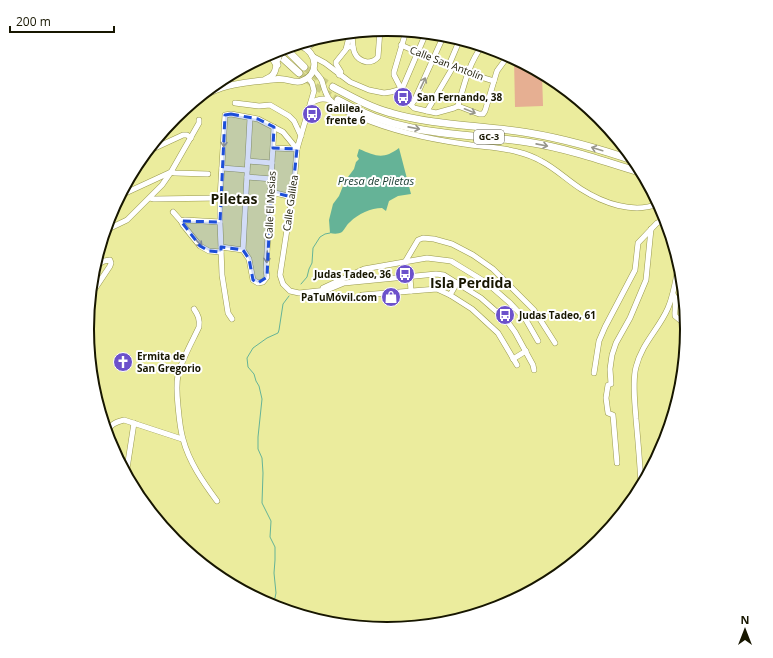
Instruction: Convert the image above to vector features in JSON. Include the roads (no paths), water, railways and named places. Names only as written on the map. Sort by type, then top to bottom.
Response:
[{"type":"highway","points":[[290,53],[304,67]]},
{"type":"highway","points":[[280,56],[299,73]]},
{"type":"highway","points":[[274,58],[277,63]]},
{"type":"highway","name":"GC-3","points":[[333,87],[367,104],[390,113],[413,119],[520,132],[556,138],[585,145],[624,157]]},
{"type":"highway","name":"GC-3","points":[[338,100],[364,113],[412,128],[528,142],[555,147],[583,154],[632,170]]},
{"type":"main road","points":[[312,56],[315,45]]},
{"type":"main road","points":[[277,63],[278,71],[281,76],[286,79],[300,82],[308,78],[314,67],[314,61],[312,56],[305,48]]},
{"type":"main road","points":[[260,81],[273,75],[276,71],[279,56]]},
{"type":"main road","points":[[221,87],[286,79]]},
{"type":"street","points":[[352,39],[354,54],[357,58],[367,62],[372,62],[378,57],[380,36]]},
{"type":"street","points":[[404,37],[394,74],[411,106],[414,108],[436,113],[458,106],[479,114],[483,114],[485,112],[496,71],[504,61]]},
{"type":"street","points":[[339,75],[341,72],[336,62],[345,50],[349,39]]},
{"type":"street","points":[[402,89],[423,39]]},
{"type":"street","points":[[411,106],[441,42]]},
{"type":"street","points":[[427,111],[451,66],[458,45]]},
{"type":"street","name":"Calle San Antolín","points":[[401,46],[468,73],[494,81]]},
{"type":"street","points":[[345,50],[348,47],[353,47]]},
{"type":"street","points":[[458,106],[468,73],[479,51]]},
{"type":"street","points":[[312,56],[356,86],[384,93],[402,89]]},
{"type":"street","points":[[330,67],[321,64],[314,67],[315,72],[322,81],[326,96],[334,104],[356,116],[417,136],[518,152],[542,161],[581,189],[604,201],[627,207],[648,208],[652,206]]},
{"type":"street","points":[[308,78],[317,80],[323,86]]},
{"type":"street","points":[[308,78],[313,85]]},
{"type":"street","points":[[300,82],[307,82],[313,85]]},
{"type":"street","name":"Calle Galilea","points":[[313,85],[314,91],[297,149],[292,197],[280,276],[283,284],[290,290],[299,293],[318,290]]},
{"type":"street","points":[[311,103],[323,98],[330,100]]},
{"type":"street","points":[[235,103],[259,106],[270,105],[289,116],[294,121],[301,136]]},
{"type":"street","points":[[232,319],[228,313],[222,275],[220,222],[225,115],[231,114],[258,119],[283,132],[297,149]]},
{"type":"street","points":[[173,212],[200,246],[209,251],[221,249],[243,250],[250,118]]},
{"type":"street","points":[[112,227],[127,220],[162,185],[191,138],[200,120]]},
{"type":"street","name":"Calle El Mesias","points":[[243,250],[249,259],[253,280],[258,283],[263,282],[267,277],[266,270],[274,127]]},
{"type":"street","points":[[157,147],[183,135],[187,135],[191,138]]},
{"type":"street","points":[[273,148],[297,149]]},
{"type":"street","points":[[248,161],[272,162]]},
{"type":"street","points":[[222,168],[247,170]]},
{"type":"street","points":[[128,192],[171,172],[175,174],[208,174]]},
{"type":"street","points":[[247,177],[272,179]]},
{"type":"street","points":[[154,180],[159,180],[162,182],[162,185]]},
{"type":"street","points":[[271,192],[292,197]]},
{"type":"street","points":[[148,200],[220,198]]},
{"type":"street","points":[[182,222],[185,220],[220,222]]},
{"type":"street","points":[[594,374],[599,341],[635,270],[638,243],[659,222]]},
{"type":"street","points":[[617,463],[613,415],[608,413],[606,398],[608,385],[611,384],[610,369],[612,355],[616,343],[630,318],[646,280],[651,229]]},
{"type":"street","points":[[405,262],[418,240],[423,238],[434,239],[452,244],[468,252],[493,269],[534,310],[555,343]]},
{"type":"street","points":[[318,290],[364,269],[427,258],[451,261],[487,283],[510,303],[526,320],[538,342]]},
{"type":"street","points":[[97,286],[110,266],[110,260],[101,263]]},
{"type":"street","points":[[318,290],[327,290],[344,283],[436,274],[444,275],[481,298],[507,321],[534,365],[534,370]]},
{"type":"street","points":[[410,277],[411,291]]},
{"type":"street","points":[[640,476],[635,401],[636,367],[643,348],[669,307],[675,278]]},
{"type":"street","points":[[450,295],[457,283]]},
{"type":"street","points":[[362,295],[437,289],[450,295],[472,309],[498,333],[517,366]]},
{"type":"street","points":[[672,294],[676,299],[675,316],[680,320]]},
{"type":"street","points":[[194,309],[199,316],[200,322],[178,374],[178,408],[182,439],[191,461],[216,501]]},
{"type":"street","points":[[513,359],[526,352]]},
{"type":"street","points":[[110,426],[118,421],[124,420],[182,439]]},
{"type":"street","points":[[128,465],[134,423]]},
{"type":"water","name":"Presa de Piletas","points":[[399,148],[411,194],[398,196],[389,201],[386,211],[382,208],[369,210],[353,219],[342,232],[336,234],[330,233],[329,220],[333,204],[359,159],[357,156],[359,149],[379,156],[393,152]]},
{"type":"waterway","points":[[301,284],[307,277],[312,263],[313,248],[320,237],[330,233]]},
{"type":"waterway","points":[[274,600],[276,593],[274,573],[275,547],[270,537],[271,521],[262,503],[262,458],[258,449],[262,399],[254,374],[248,367],[247,358],[253,348],[267,338],[278,333],[283,304],[289,296]]},
{"type":"tunnel","points":[[304,67],[333,87]]},
{"type":"tunnel","points":[[299,73],[318,88],[338,100]]},
{"type":"place","name":"San Fernando, 38","points":[[403,97]]},
{"type":"place","name":"Galilea, frente 6","points":[[312,114]]},
{"type":"place","name":"Judas Tadeo, 36","points":[[405,274]]},
{"type":"place","name":"PaTuMóvil.com","points":[[391,297]]},
{"type":"place","name":"Judas Tadeo, 61","points":[[505,315]]},
{"type":"place","name":"Ermita de San Gregorio","points":[[123,362]]},
{"type":"district","name":"Piletas","points":[[234,199]]},
{"type":"district","name":"Isla Perdida","points":[[471,283]]}]
